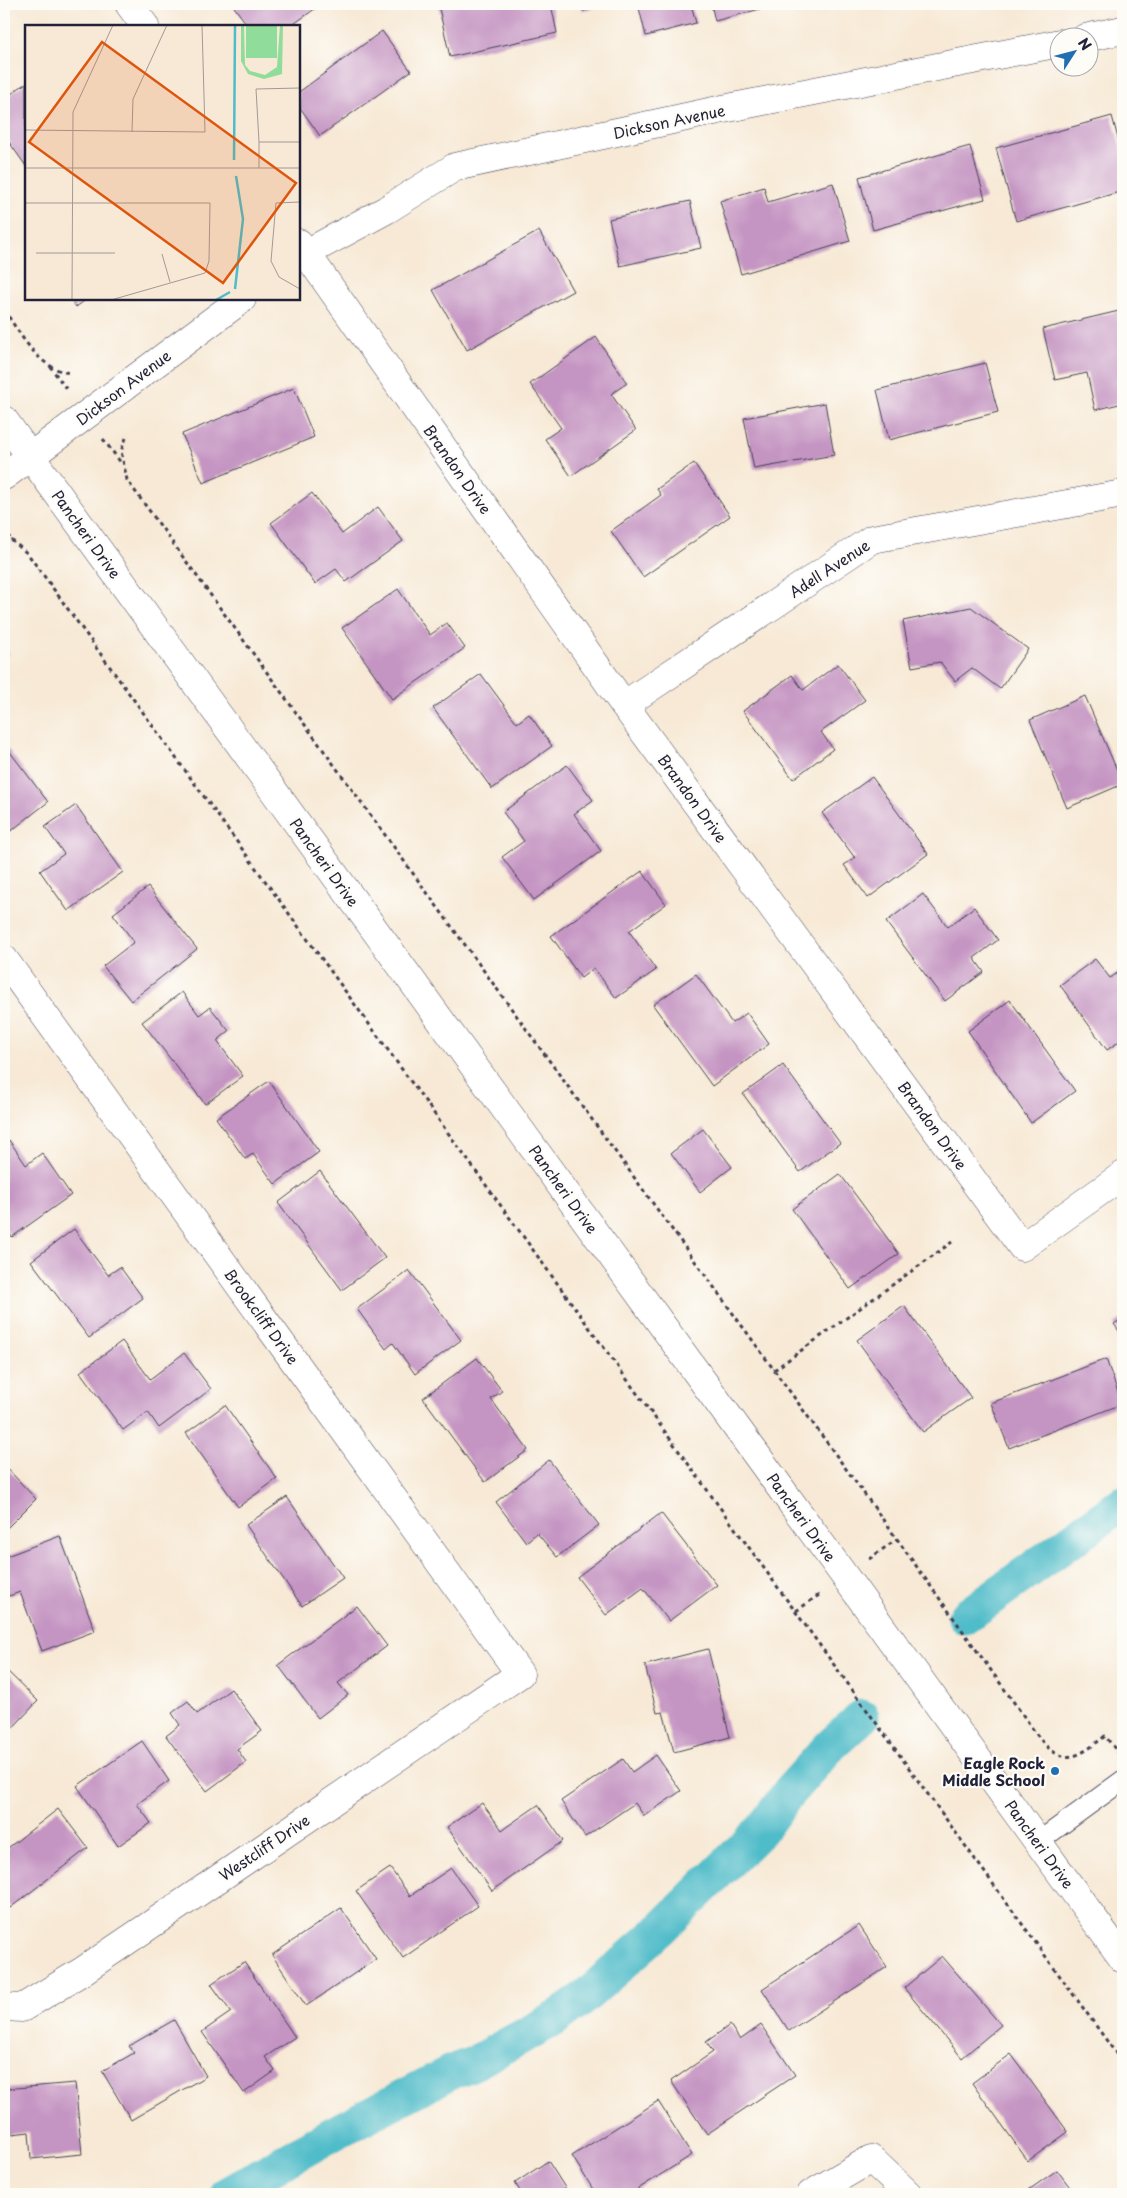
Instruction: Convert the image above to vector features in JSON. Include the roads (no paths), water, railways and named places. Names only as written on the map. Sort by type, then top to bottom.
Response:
[{"type":"street","points":[[130,4],[144,25]]},
{"type":"street","points":[[1100,35],[1123,30]]},
{"type":"street","name":"Dickson Avenue","points":[[301,251],[386,210],[455,167],[722,109],[1050,44]]},
{"type":"street","name":"Brandon Drive","points":[[301,251],[624,705],[1022,1247],[1123,1175]]},
{"type":"street","name":"Dickson Avenue","points":[[4,476],[241,300]]},
{"type":"street","name":"Pancheri Drive","points":[[4,420],[1123,1959]]},
{"type":"street","name":"Adell Avenue","points":[[624,705],[872,539],[1123,494]]},
{"type":"street","name":"Brookcliff Drive","points":[[4,959],[520,1674]]},
{"type":"street","name":"Westcliff Drive","points":[[4,2007],[22,2008],[81,1972],[520,1674]]},
{"type":"street","points":[[811,2194],[871,2159],[908,2194]]},
{"type":"lane","points":[[1038,1842],[1123,1780]]},
{"type":"waterway","points":[[965,1617],[1123,1503]]},
{"type":"waterway","points":[[227,2194],[336,2132],[451,2072],[472,2064],[556,2018],[579,2002],[660,1930],[762,1829],[789,1792],[830,1746],[862,1717]]},
{"type":"place","name":"Eagle Rock Middle School","points":[[1055,1771]]}]
